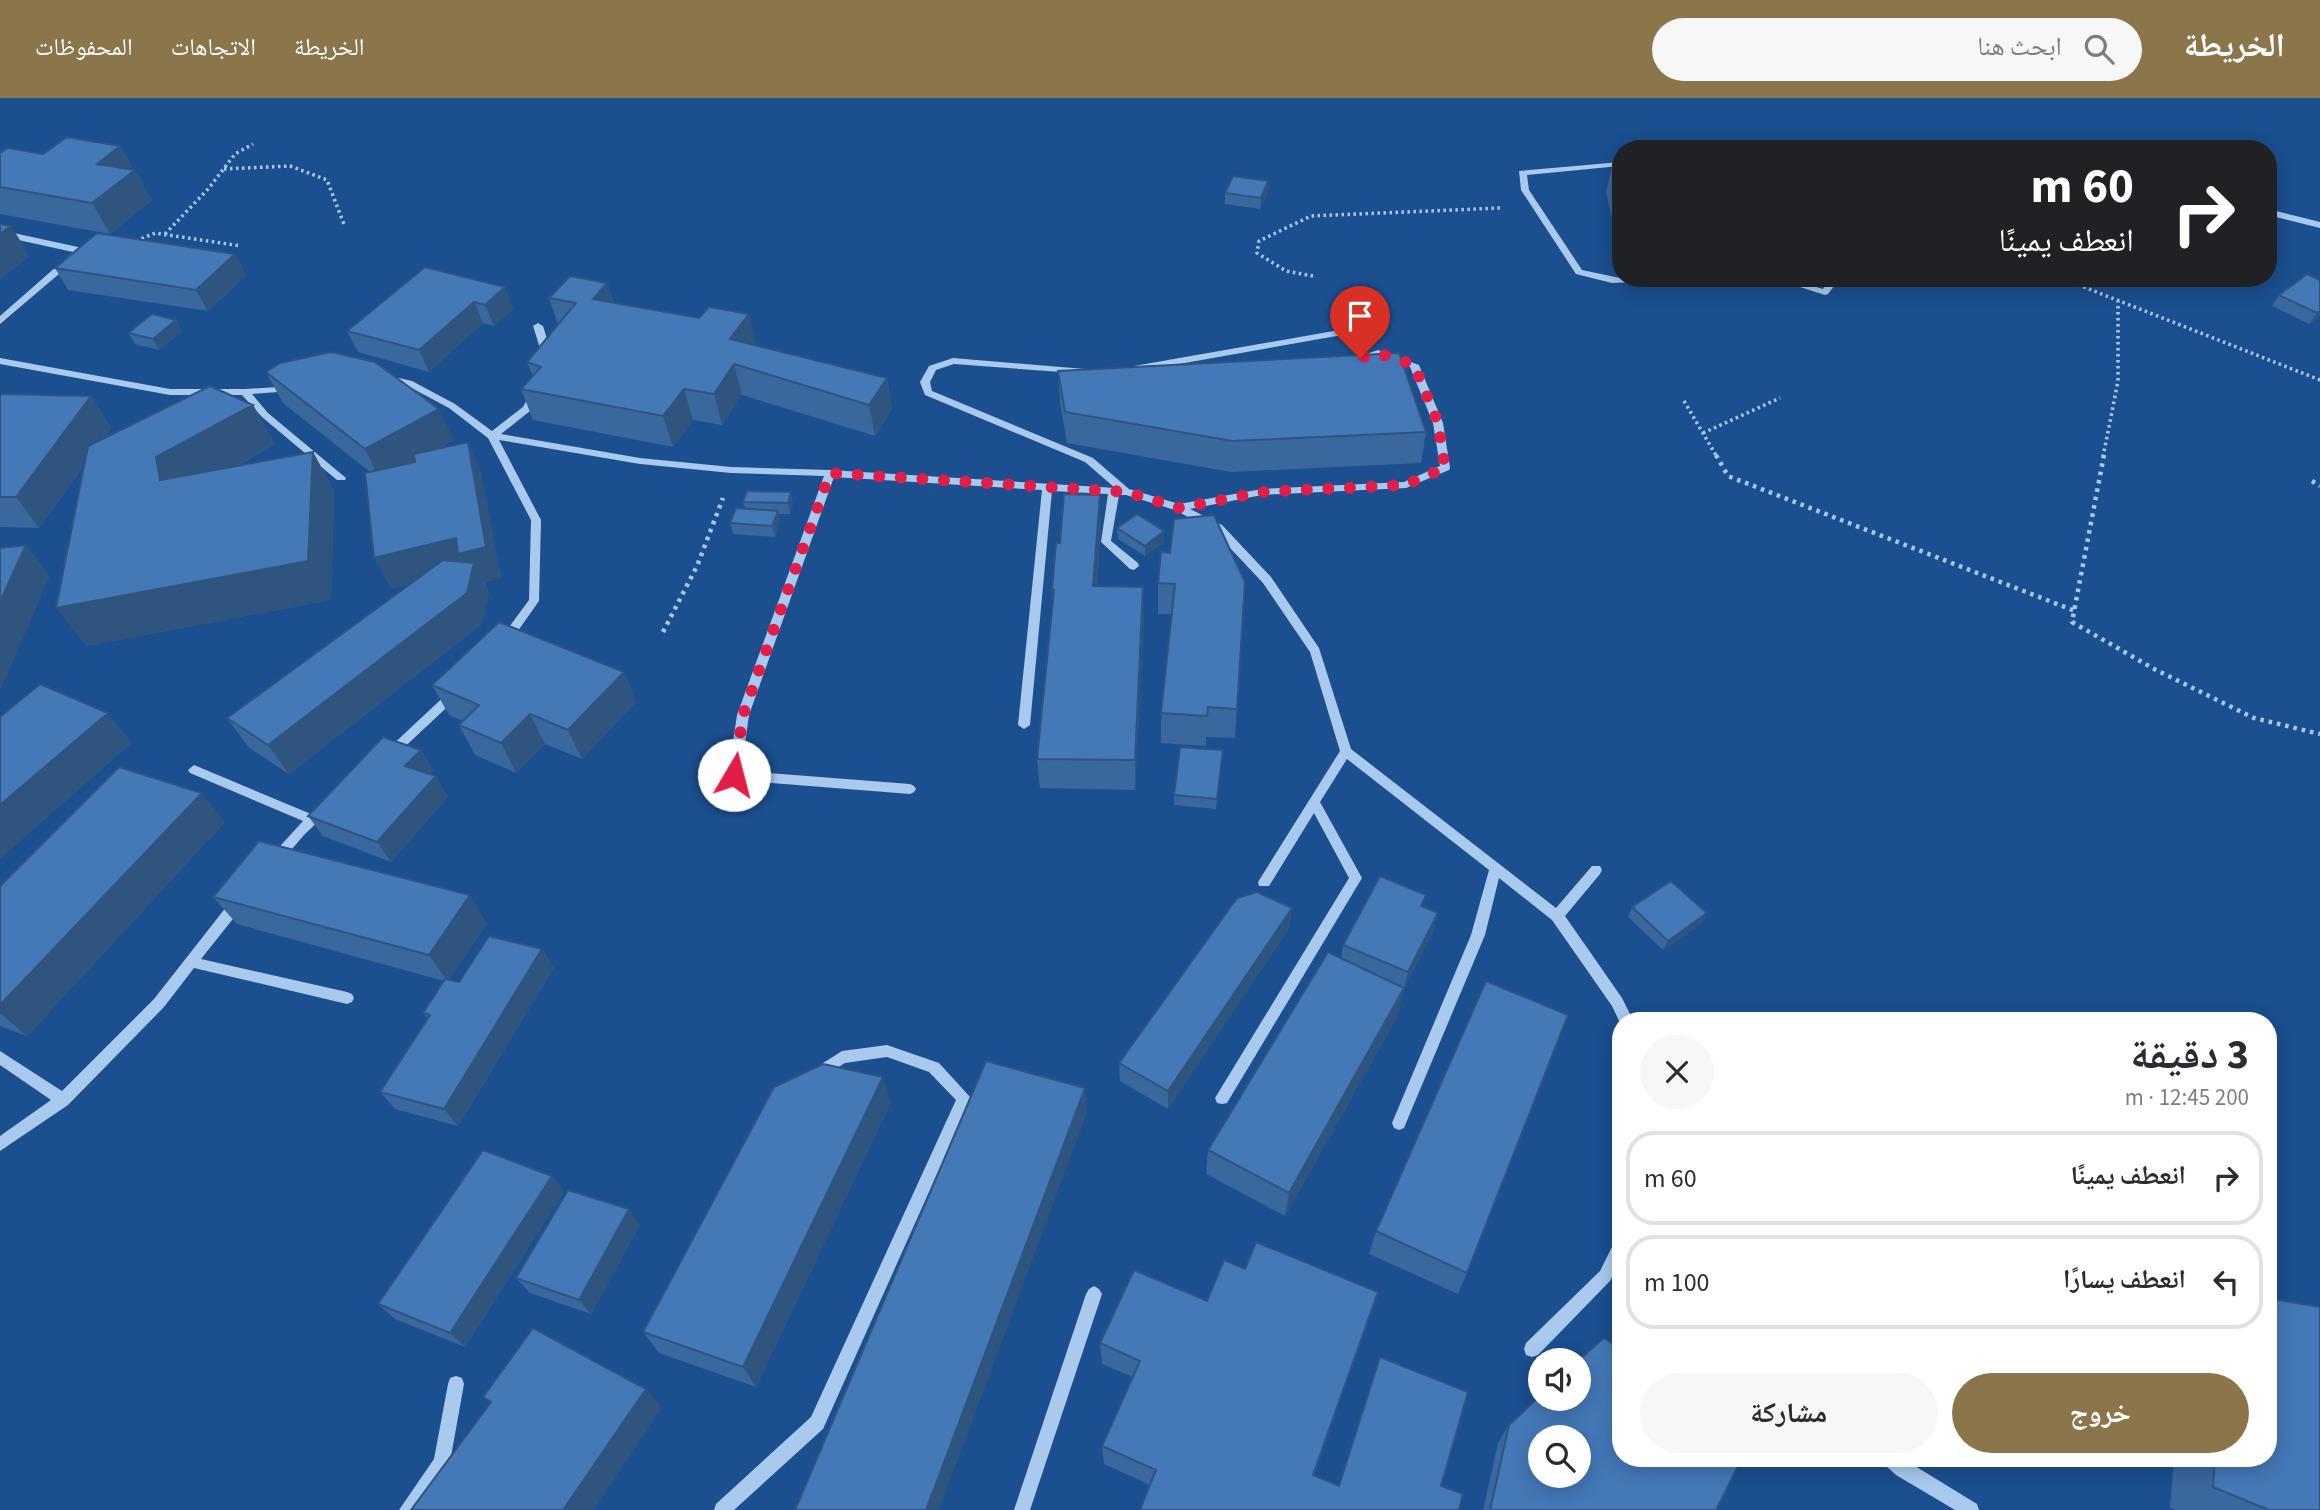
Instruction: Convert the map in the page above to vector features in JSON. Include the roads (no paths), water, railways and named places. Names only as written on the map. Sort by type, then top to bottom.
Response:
[{"type":"street","points":[[1612,165],[1522,173],[1525,190],[1579,272],[1612,280]]},
{"type":"street","points":[[2277,214],[2320,225]]},
{"type":"street","points":[[0,233],[78,250],[76,255],[0,321]]},
{"type":"street","points":[[1808,287],[1825,292],[1829,287]]},
{"type":"street","points":[[538,326],[544,345],[543,365]]},
{"type":"street","points":[[1118,372],[1345,332]]},
{"type":"street","points":[[1180,508],[1262,492],[1405,485],[1445,468],[1438,423],[1414,365],[1378,353],[1342,362]]},
{"type":"street","points":[[0,361],[170,392],[244,392],[299,388]]},
{"type":"street","points":[[1091,373],[953,361],[932,368],[925,382],[928,393],[1088,460],[1127,492]]},
{"type":"street","points":[[370,375],[410,383],[453,406],[492,436],[536,520],[534,601],[494,656]]},
{"type":"street","points":[[492,436],[527,409],[538,386]]},
{"type":"street","points":[[198,401],[207,392]]},
{"type":"street","points":[[244,392],[265,415],[341,478]]},
{"type":"street","points":[[492,436],[640,461],[732,470],[830,473],[1127,492],[1180,508],[1218,528],[1267,580],[1315,651],[1346,751],[1557,916],[1622,1012]]},
{"type":"street","points":[[830,473],[743,715],[734,775],[910,789]]},
{"type":"street","points":[[1024,725],[1047,487]]},
{"type":"street","points":[[1114,491],[1106,542],[1134,566]]},
{"type":"street","points":[[382,761],[467,682]]},
{"type":"street","points":[[1264,882],[1346,751]]},
{"type":"street","points":[[194,770],[313,820]]},
{"type":"street","points":[[1222,1098],[1356,878],[1314,802]]},
{"type":"street","points":[[263,873],[313,820],[333,803]]},
{"type":"street","points":[[1399,1123],[1478,935],[1496,867]]},
{"type":"street","points":[[1557,916],[1596,870]]},
{"type":"street","points":[[0,1144],[63,1100],[159,1003],[245,894]]},
{"type":"street","points":[[191,962],[348,999]]},
{"type":"street","points":[[722,1510],[817,1423],[964,1098],[934,1066],[887,1051],[842,1057],[800,1084]]},
{"type":"street","points":[[0,1057],[63,1100]]},
{"type":"street","points":[[1533,1348],[1605,1276],[1612,1262]]},
{"type":"street","points":[[1021,1510],[1094,1294]]},
{"type":"street","points":[[407,1510],[442,1462],[456,1384]]},
{"type":"street","points":[[1900,1467],[1971,1510]]}]
